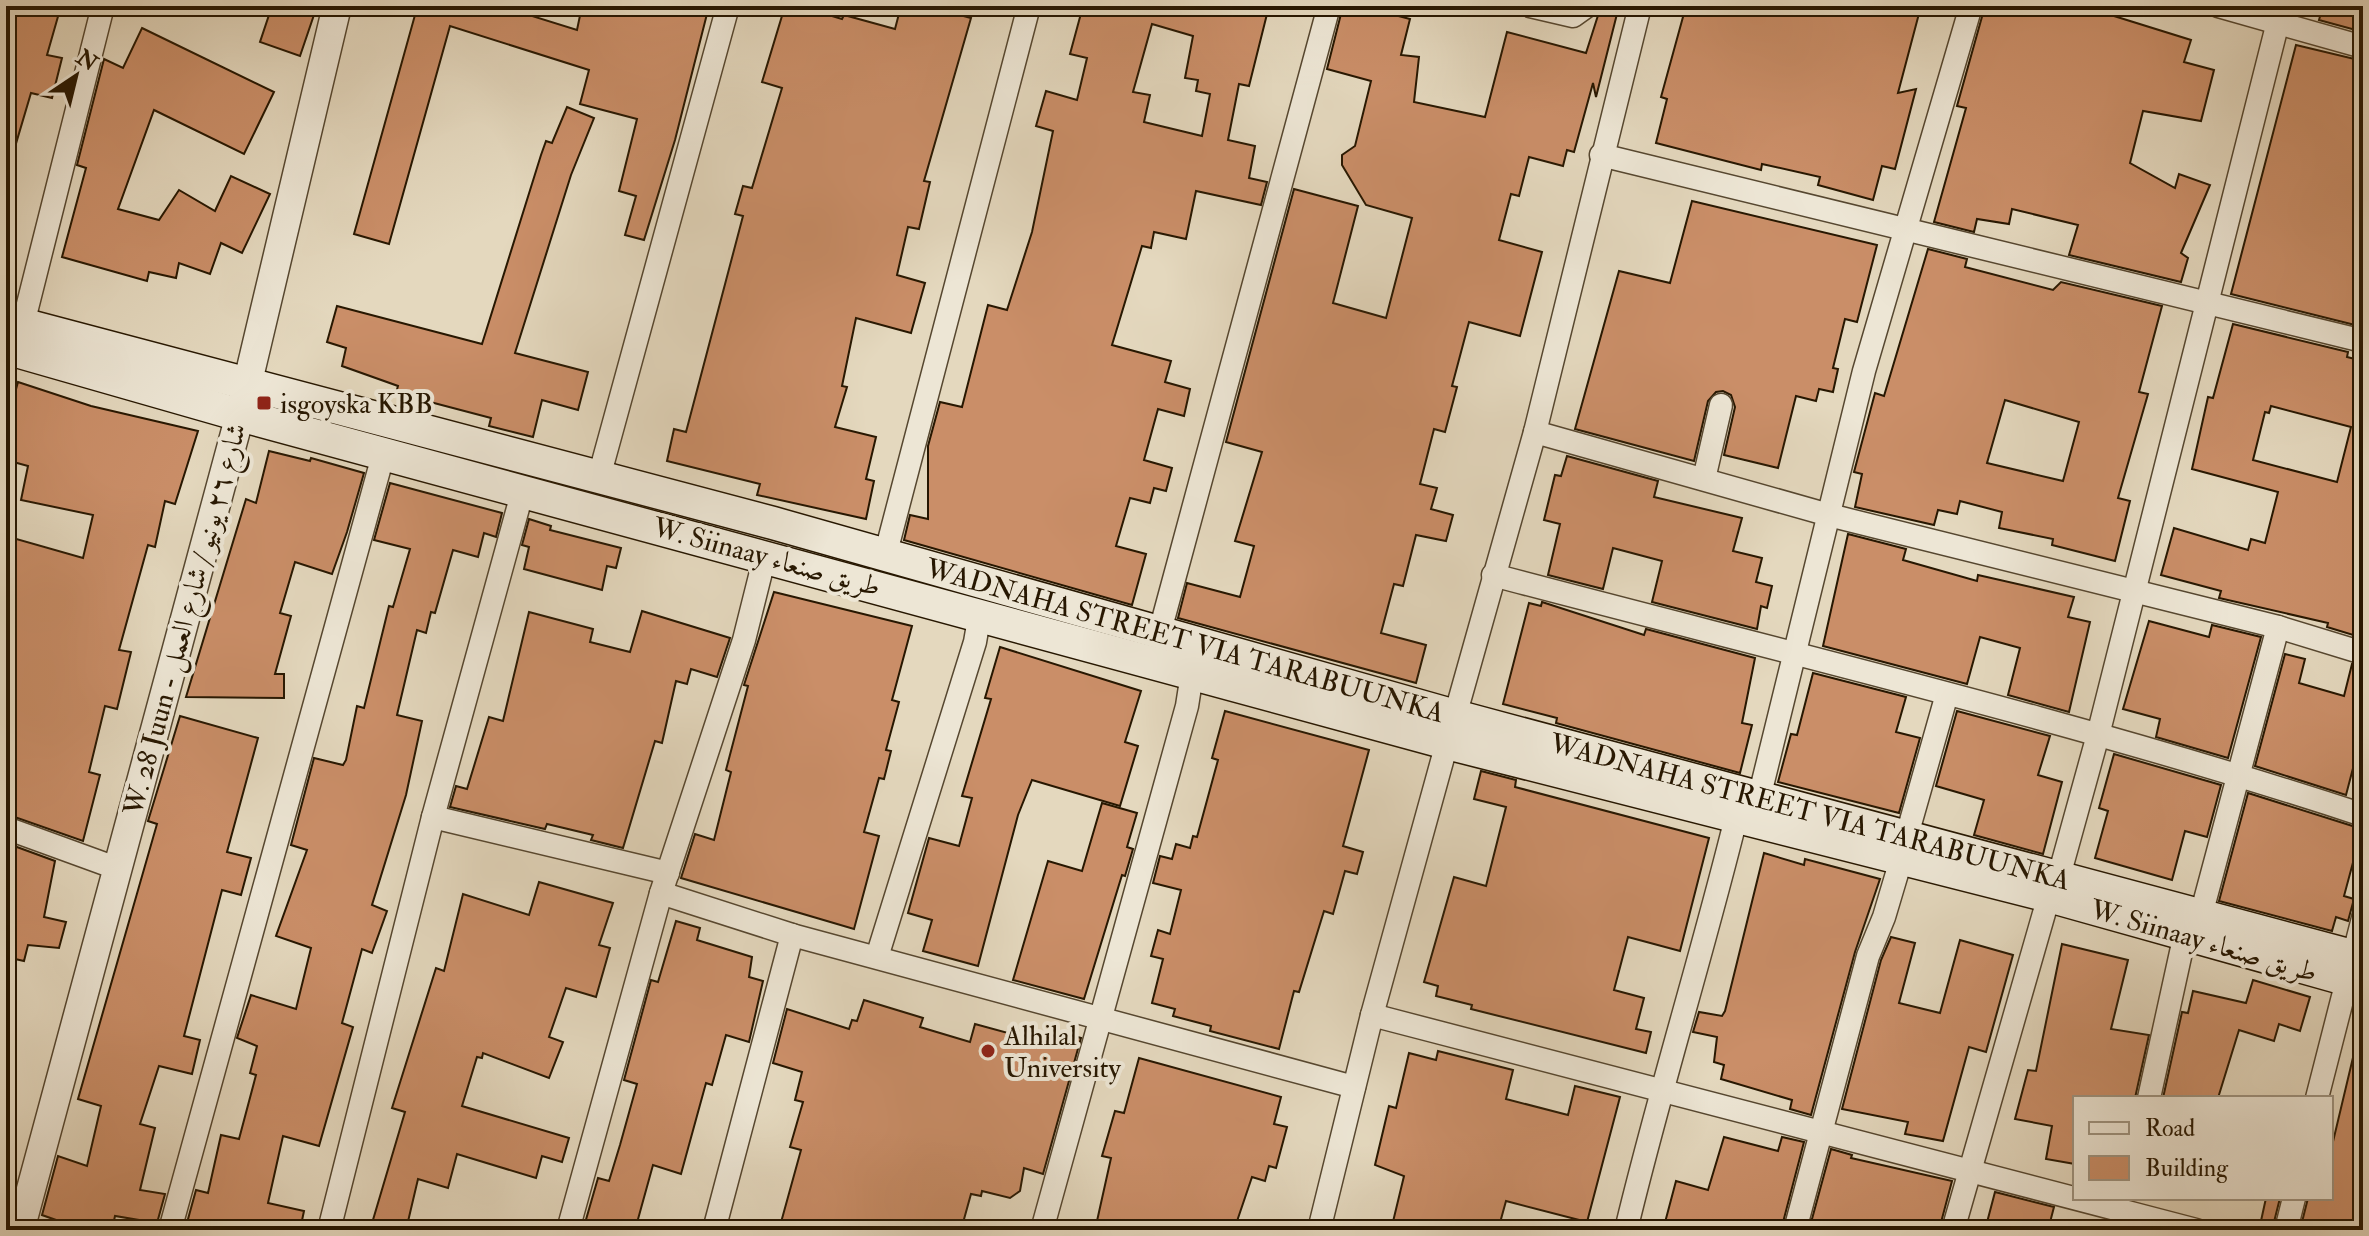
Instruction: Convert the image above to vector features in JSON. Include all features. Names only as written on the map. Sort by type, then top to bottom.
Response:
[{"type":"main road","name":"W. Siinaay طريق صنعاء","points":[[12,331],[243,400],[384,452],[980,613],[1192,674],[1451,730],[2054,886],[2356,970]]},
{"type":"main road","name":"WADNAHA STREET VIA TARABUUNKA","points":[[243,400],[599,477],[1160,631],[1451,730]]},
{"type":"street","points":[[12,331],[103,6]]},
{"type":"street","name":"W. 28 Juun - شارع ٢٦ يونيو / شارع العمل","points":[[16,1223],[243,400],[337,6]]},
{"type":"street","points":[[599,477],[728,6]]},
{"type":"street","points":[[885,556],[1029,6]]},
{"type":"street","points":[[1160,631],[1329,6]]},
{"type":"street","points":[[1530,6],[1573,16],[1587,6]]},
{"type":"street","points":[[1319,1230],[1372,1015],[1535,432],[1640,6]]},
{"type":"street","points":[[1626,1230],[1660,1090],[1796,655],[1829,515],[1904,230],[1971,6]]},
{"type":"street","points":[[2218,6],[2280,15],[2363,47]]},
{"type":"street","points":[[1953,1230],[2098,735],[2280,15]]},
{"type":"street","points":[[1601,155],[2207,306],[2363,341]]},
{"type":"street","points":[[1704,479],[1721,405]]},
{"type":"street","points":[[1535,432],[1829,515],[2278,627],[2363,653]]},
{"type":"street","points":[[170,1230],[384,452]]},
{"type":"street","points":[[329,1230],[433,817],[523,490]]},
{"type":"street","points":[[568,1230],[665,883],[744,640],[765,556]]},
{"type":"street","points":[[1493,575],[2098,735],[2241,775],[2363,815]]},
{"type":"street","points":[[877,957],[975,642],[980,613]]},
{"type":"street","points":[[2150,1096],[2193,924],[2241,775],[2278,627]]},
{"type":"street","points":[[1042,1230],[1187,706],[1192,674]]},
{"type":"street","points":[[1795,1230],[1868,956],[1884,917],[1947,694]]},
{"type":"street","points":[[433,817],[665,883],[792,935],[1354,1087]]},
{"type":"street","points":[[6,828],[116,868]]},
{"type":"street","points":[[2318,1096],[2356,970],[2363,918]]},
{"type":"street","points":[[714,1230],[792,935]]},
{"type":"street","points":[[1372,1015],[1968,1171],[2073,1194]]},
{"type":"street","points":[[2286,1230],[2294,1200]]},
{"type":"street","points":[[2118,1204],[2196,1230]]},
{"type":"building","points":[[6,6],[61,6],[47,55],[62,58],[52,98],[31,93],[12,157],[6,156]]},
{"type":"building","points":[[272,6],[317,6],[300,56],[260,42]]},
{"type":"building","points":[[402,6],[500,6],[577,30],[582,6],[709,6],[675,140],[644,240],[625,235],[636,196],[619,191],[637,119],[580,104],[589,70],[450,26],[389,244],[354,234],[415,15],[401,11]]},
{"type":"building","points":[[785,6],[799,6],[842,19],[844,15],[895,29],[901,6],[926,6],[971,18],[924,181],[930,182],[919,229],[908,227],[897,275],[925,283],[911,333],[856,318],[842,386],[847,387],[835,427],[876,437],[866,479],[874,481],[866,519],[757,495],[760,484],[667,461],[674,429],[686,432],[743,216],[735,214],[743,186],[752,188],[782,88],[762,82]]},
{"type":"building","points":[[1083,6],[1269,6],[1249,86],[1239,84],[1228,140],[1255,146],[1249,178],[1267,182],[1261,205],[1196,191],[1186,239],[1154,232],[1151,248],[1142,246],[1112,345],[1171,361],[1165,382],[1190,389],[1184,416],[1158,409],[1144,460],[1172,468],[1166,491],[1154,488],[1150,503],[1130,498],[1116,546],[1146,554],[1132,605],[904,540],[910,515],[928,519],[928,446],[940,402],[962,407],[988,305],[1007,310],[1032,232],[1053,131],[1036,126],[1046,91],[1077,100],[1087,58],[1070,54]],"holes":[[[1152,24],[1193,36],[1185,78],[1198,80],[1196,91],[1210,94],[1202,136],[1144,122],[1150,95],[1133,92]]]},
{"type":"building","points":[[1343,6],[1360,6],[1410,19],[1401,55],[1419,57],[1414,102],[1485,117],[1507,32],[1586,53],[1601,6],[1619,6],[1596,97],[1593,83],[1574,152],[1567,150],[1563,166],[1529,157],[1519,196],[1511,194],[1499,240],[1542,252],[1520,336],[1469,322],[1452,386],[1457,387],[1445,432],[1434,429],[1420,484],[1437,488],[1431,509],[1453,515],[1446,541],[1416,535],[1403,586],[1394,584],[1381,633],[1426,645],[1416,683],[1178,618],[1187,583],[1240,597],[1254,546],[1235,541],[1262,452],[1226,442],[1294,189],[1358,206],[1333,303],[1386,318],[1412,218],[1366,205],[1342,165],[1342,155],[1355,146],[1371,81],[1327,69]]},
{"type":"building","points":[[1686,6],[1921,6],[1898,93],[1916,89],[1895,169],[1882,166],[1873,200],[1818,185],[1820,177],[1762,164],[1761,170],[1656,143],[1667,99],[1661,97]]},
{"type":"building","points":[[1985,6],[2100,6],[2115,10],[2114,16],[2191,40],[2184,62],[2214,70],[2201,121],[2143,111],[2130,163],[2175,188],[2179,174],[2210,185],[2181,253],[2188,258],[2181,282],[2069,255],[2078,225],[2012,209],[2009,224],[1977,219],[1974,232],[1934,222],[1966,108],[1957,106]]},
{"type":"building","points":[[2323,6],[2363,6],[2363,32],[2319,20]]},
{"type":"building","points":[[142,28],[274,92],[244,154],[154,110],[118,209],[159,220],[179,190],[215,211],[231,176],[270,194],[242,253],[221,243],[210,274],[179,263],[176,278],[149,272],[147,281],[62,257],[86,168],[77,165],[104,59],[123,68]]},
{"type":"building","points":[[2296,45],[2363,61],[2363,190],[2354,226],[2363,228],[2363,293],[2355,325],[2231,294]]},
{"type":"building","points":[[567,107],[594,118],[571,175],[515,353],[588,372],[578,410],[542,400],[533,437],[489,426],[491,418],[396,393],[398,386],[342,366],[346,348],[327,342],[337,306],[482,344],[546,141],[552,143]]},
{"type":"building","points":[[1692,201],[1877,245],[1857,322],[1845,319],[1833,368],[1838,369],[1833,392],[1819,389],[1816,401],[1796,396],[1778,468],[1724,455],[1735,407],[1731,395],[1723,391],[1716,392],[1708,401],[1694,461],[1575,429],[1619,271],[1670,283]]},
{"type":"building","points":[[1928,249],[1967,259],[1965,267],[2053,290],[2061,282],[2162,306],[2139,392],[2148,394],[2118,498],[2130,501],[2115,561],[2052,545],[2053,539],[1999,528],[2002,512],[1960,501],[1957,514],[1938,510],[1934,525],[1855,507],[1862,474],[1854,472],[1875,393],[1884,396]],"holes":[[[2005,400],[2079,422],[2063,481],[1987,463]]]},
{"type":"building","points":[[2233,324],[2348,352],[2347,357],[2363,361],[2363,638],[2327,627],[2328,623],[2219,598],[2221,591],[2161,575],[2174,528],[2248,550],[2251,539],[2265,543],[2278,492],[2192,469],[2208,397],[2213,398]],"holes":[[[2271,406],[2351,427],[2337,482],[2253,460],[2265,412],[2269,413]]]},
{"type":"building","points":[[18,382],[91,406],[198,431],[175,504],[165,501],[155,547],[148,545],[119,650],[131,652],[117,709],[105,706],[89,772],[100,775],[83,841],[6,814],[6,536],[83,558],[93,515],[21,500],[28,466],[6,460],[6,425]]},
{"type":"building","points":[[269,451],[310,461],[311,458],[364,473],[347,532],[332,574],[295,562],[280,613],[291,616],[275,674],[284,674],[284,698],[186,697],[246,499],[256,503]]},
{"type":"building","points":[[1567,456],[1658,481],[1654,497],[1742,518],[1733,551],[1762,558],[1756,582],[1772,586],[1767,608],[1761,606],[1757,629],[1652,602],[1662,561],[1613,548],[1603,589],[1548,575],[1560,524],[1544,520],[1555,475],[1561,476]]},
{"type":"building","points":[[390,483],[502,513],[496,537],[484,533],[478,557],[453,550],[426,633],[417,630],[397,715],[422,721],[406,795],[372,905],[387,911],[372,953],[362,949],[342,1023],[353,1027],[319,1146],[283,1136],[268,1203],[304,1211],[300,1230],[185,1230],[196,1190],[208,1193],[221,1135],[239,1139],[256,1075],[250,1073],[257,1046],[237,1038],[251,995],[296,1009],[311,948],[276,936],[307,850],[291,845],[314,758],[343,765],[346,760],[357,706],[364,708],[389,606],[393,607],[410,549],[374,540]]},
{"type":"building","points":[[529,519],[551,526],[550,530],[621,548],[616,568],[607,566],[602,590],[524,569],[529,547],[522,545]]},
{"type":"building","points":[[1848,534],[1906,549],[1903,560],[1977,581],[1978,575],[2074,597],[2068,617],[2090,622],[2069,712],[2008,695],[2020,648],[1980,637],[1967,684],[1823,646]]},
{"type":"building","points":[[774,592],[912,626],[892,700],[899,702],[886,750],[891,751],[884,779],[879,778],[864,832],[879,836],[854,929],[681,878],[695,834],[714,840],[731,772],[726,770],[748,686],[744,685]]},
{"type":"building","points":[[1542,602],[1644,635],[1646,629],[1755,658],[1742,723],[1752,725],[1740,773],[1556,723],[1557,718],[1503,704],[1529,603],[1541,606]]},
{"type":"building","points":[[642,611],[730,638],[717,677],[691,669],[687,684],[676,681],[662,743],[655,741],[623,848],[591,840],[593,835],[547,824],[545,829],[450,807],[456,786],[467,789],[489,717],[503,721],[529,612],[593,629],[590,642],[630,652]]},
{"type":"building","points":[[2149,621],[2209,637],[2212,625],[2261,637],[2228,758],[2156,737],[2160,719],[2123,709]]},
{"type":"building","points":[[1000,647],[1141,691],[1125,742],[1138,746],[1120,806],[1032,780],[1018,815],[978,966],[923,951],[932,920],[908,913],[929,838],[959,846],[972,798],[962,796],[991,699],[985,698]]},
{"type":"building","points":[[2285,654],[2305,659],[2299,683],[2344,696],[2352,664],[2363,667],[2363,755],[2357,753],[2346,795],[2255,766]]},
{"type":"building","points":[[1813,673],[1906,697],[1896,732],[1920,738],[1899,813],[1778,782],[1791,734],[1797,735]]},
{"type":"building","points":[[1225,711],[1369,750],[1343,846],[1363,852],[1357,874],[1345,871],[1333,914],[1324,911],[1299,992],[1294,991],[1279,1049],[1210,1031],[1211,1026],[1173,1016],[1175,1009],[1152,1003],[1163,959],[1151,956],[1158,930],[1170,934],[1181,890],[1153,883],[1160,856],[1172,859],[1176,844],[1190,848],[1193,836],[1197,837],[1218,760],[1212,758]]},
{"type":"building","points":[[1957,711],[2050,736],[2038,775],[2062,782],[2043,854],[1974,835],[1984,800],[1936,786]]},
{"type":"building","points":[[180,716],[258,738],[227,852],[251,858],[241,895],[222,890],[184,1036],[200,1040],[192,1074],[159,1066],[140,1124],[155,1128],[140,1190],[165,1194],[157,1223],[115,1216],[112,1230],[72,1230],[73,1226],[42,1215],[58,1156],[87,1166],[101,1106],[78,1099],[157,824],[148,821]]},
{"type":"building","points":[[2114,754],[2221,785],[2207,837],[2185,831],[2172,880],[2095,858],[2108,811],[2099,808]]},
{"type":"building","points":[[1481,771],[1516,780],[1515,787],[1709,838],[1680,951],[1628,937],[1614,990],[1644,998],[1636,1029],[1651,1032],[1646,1053],[1471,1009],[1472,1005],[1436,996],[1438,986],[1424,982],[1454,877],[1486,886],[1506,807],[1474,799]]},
{"type":"building","points":[[2248,793],[2362,829],[2344,896],[2354,899],[2348,921],[2336,917],[2332,931],[2219,901]]},
{"type":"building","points":[[1102,803],[1137,813],[1127,847],[1133,849],[1084,999],[1013,980],[1048,861],[1082,871]]},
{"type":"building","points":[[6,843],[55,861],[44,917],[66,922],[59,948],[28,945],[24,961],[6,957]]},
{"type":"building","points":[[1764,853],[1804,865],[1805,859],[1880,879],[1855,952],[1811,1115],[1790,1109],[1792,1100],[1721,1079],[1724,1065],[1714,1062],[1717,1037],[1693,1032],[1699,1012],[1722,1016],[1725,1011]]},
{"type":"building","points":[[539,882],[613,903],[599,945],[610,948],[596,997],[566,988],[549,1037],[563,1042],[549,1078],[483,1053],[482,1058],[477,1057],[462,1106],[569,1138],[562,1162],[542,1156],[536,1178],[457,1154],[448,1188],[418,1179],[406,1230],[370,1230],[405,1112],[392,1108],[436,968],[444,971],[463,894],[529,915]]},
{"type":"building","points":[[676,921],[700,928],[697,940],[752,957],[749,977],[763,981],[749,1042],[726,1035],[712,1085],[706,1083],[681,1174],[653,1165],[635,1230],[583,1230],[598,1178],[609,1181],[620,1145],[637,1084],[624,1080],[651,980],[658,982]]},
{"type":"building","points":[[1891,937],[1915,943],[1899,1003],[1940,1013],[1960,940],[2013,955],[1986,1052],[1969,1047],[1943,1141],[1905,1134],[1908,1122],[1842,1109],[1881,960]]},
{"type":"building","points":[[2062,944],[2128,960],[2111,1029],[2149,1035],[2135,1096],[2073,1096],[2073,1164],[2046,1159],[2052,1126],[2015,1119],[2028,1070],[2036,1071]]},
{"type":"building","points":[[2253,980],[2310,997],[2300,1031],[2279,1024],[2274,1041],[2239,1030],[2219,1096],[2163,1096],[2182,1012],[2188,1013],[2193,991],[2246,1003]]},
{"type":"building","points":[[864,1000],[923,1018],[920,1027],[970,1042],[975,1024],[1056,1046],[1060,1032],[1081,1038],[1043,1174],[1024,1168],[1020,1191],[1010,1198],[982,1191],[981,1196],[971,1194],[961,1230],[795,1230],[780,1226],[801,1150],[790,1147],[803,1102],[795,1100],[802,1072],[773,1063],[787,1009],[849,1029],[852,1020],[857,1021]]},
{"type":"building","points":[[2355,1049],[2363,1050],[2363,1229],[2350,1225],[2349,1230],[2300,1230],[2308,1200],[2333,1200],[2333,1142]]},
{"type":"building","points":[[1438,1051],[1513,1070],[1506,1099],[1568,1115],[1575,1086],[1620,1097],[1587,1222],[1506,1201],[1498,1230],[1391,1230],[1404,1176],[1375,1165],[1389,1106],[1396,1108],[1409,1053],[1436,1060]]},
{"type":"building","points":[[1139,1058],[1281,1097],[1274,1124],[1287,1127],[1276,1168],[1269,1166],[1265,1181],[1252,1177],[1234,1230],[1095,1230],[1111,1158],[1102,1156],[1115,1111],[1124,1113]]},
{"type":"building","points":[[1724,1137],[1778,1151],[1782,1137],[1804,1142],[1781,1230],[1663,1230],[1676,1181],[1708,1190]]},
{"type":"building","points":[[1831,1149],[1852,1155],[1851,1158],[1952,1181],[1939,1230],[1809,1230]]},
{"type":"building","points":[[1995,1192],[2054,1207],[2048,1230],[1985,1230]]},
{"type":"building","points":[[2266,1200],[2280,1200],[2272,1230],[2259,1230]]},
{"type":"place","name":"isgoyska KBB","points":[[264,403]]},
{"type":"place","name":"Alhilal University","points":[[988,1051]]}]
